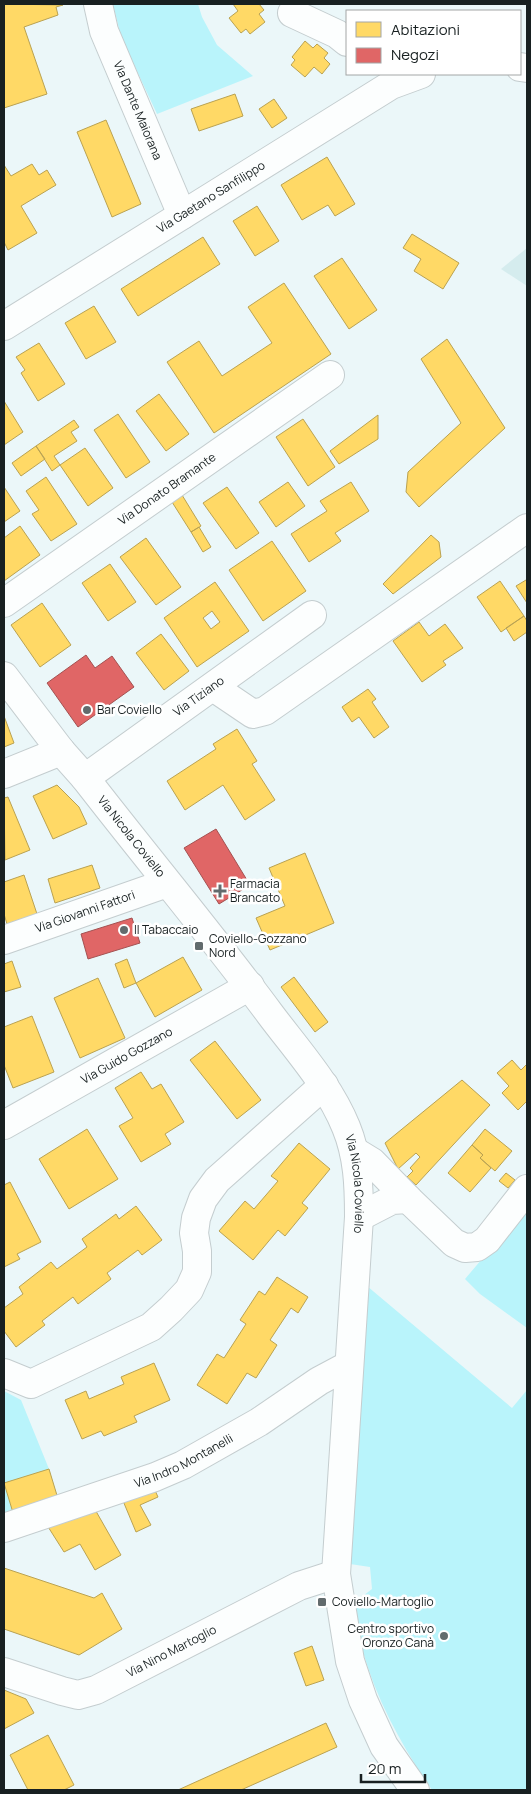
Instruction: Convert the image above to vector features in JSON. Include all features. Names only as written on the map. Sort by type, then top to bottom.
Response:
[{"type":"street","name":"Via Dante Maiorana","points":[[98,4],[104,31],[182,215]]},
{"type":"street","points":[[292,13],[344,35]]},
{"type":"street","name":"Via Gaetano Sanfilippo","points":[[4,326],[182,215],[386,79],[414,75]]},
{"type":"street","name":"Via Donato Bramante","points":[[4,603],[330,374]]},
{"type":"street","points":[[213,687],[253,714],[265,711],[527,528]]},
{"type":"street","name":"Via Tiziano","points":[[85,778],[312,616]]},
{"type":"street","name":"Via Nicola Coviello","points":[[4,676],[61,751],[85,778],[250,986],[324,1085],[337,1107],[354,1152],[359,1187],[359,1217],[336,1574],[350,1661],[363,1700],[384,1746],[415,1790]]},
{"type":"street","points":[[4,774],[61,751]]},
{"type":"street","name":"Via Giovanni Fattori","points":[[4,940],[167,883]]},
{"type":"street","name":"Via Guido Gozzano","points":[[4,1125],[250,986]]},
{"type":"street","points":[[4,1373],[31,1384],[151,1327],[171,1309],[189,1290],[197,1272],[197,1251],[194,1233],[196,1218],[203,1199],[217,1180],[324,1085]]},
{"type":"street","points":[[354,1152],[372,1162],[454,1243],[465,1248],[477,1247],[487,1240],[527,1190]]},
{"type":"street","points":[[359,1217],[392,1200],[408,1199]]},
{"type":"street","name":"Via Indro Montanelli","points":[[4,1528],[155,1477],[183,1465],[259,1422],[319,1381],[350,1364]]},
{"type":"street","name":"Via Nino Martoglio","points":[[4,1672],[78,1695],[96,1690],[299,1586],[336,1574]]},
{"type":"shaded area","points":[[113,4],[198,4],[202,17],[217,45],[253,76],[157,114],[121,37]]},
{"type":"shaded area","points":[[527,248],[527,286],[501,269]]},
{"type":"shaded area","points":[[527,1206],[527,1328],[480,1294],[465,1279]]},
{"type":"shaded area","name":"Centro sportivo Oronzo Canà","points":[[367,1286],[512,1408],[527,1390],[527,1790],[432,1790],[411,1758],[383,1706],[363,1652],[355,1602],[372,1589],[370,1567],[350,1564]]},
{"type":"shaded area","points":[[4,1391],[21,1400],[49,1469],[59,1502],[4,1516]]},
{"type":"building: Abitazioni","points":[[4,4],[63,5],[56,7],[58,15],[24,27],[47,94],[4,108]]},
{"type":"building: Abitazioni","points":[[233,4],[259,4],[264,10],[259,14],[265,22],[250,34],[246,29],[241,33],[229,18],[238,11]]},
{"type":"building: Abitazioni","points":[[305,41],[313,48],[317,44],[328,53],[324,58],[330,64],[322,74],[314,67],[305,77],[291,65],[295,60],[292,57]]},
{"type":"building: Abitazioni","points":[[235,94],[243,116],[199,131],[191,109]]},
{"type":"building: Abitazioni","points":[[274,99],[287,118],[272,128],[259,109]]},
{"type":"building: Abitazioni","points":[[106,120],[141,204],[112,217],[77,132]]},
{"type":"building: Abitazioni","points":[[327,157],[355,204],[335,216],[328,205],[302,220],[281,185]]},
{"type":"building: Abitazioni","points":[[32,164],[39,175],[47,170],[56,185],[21,206],[37,233],[8,250],[4,242],[4,165],[11,176]]},
{"type":"building: Abitazioni","points":[[257,206],[279,241],[255,256],[233,221]]},
{"type":"building: Abitazioni","points":[[412,234],[459,263],[443,289],[414,271],[421,259],[403,248]]},
{"type":"building: Abitazioni","points":[[203,237],[220,264],[138,316],[121,289]]},
{"type":"building: Abitazioni","points":[[342,258],[377,310],[349,329],[314,276]]},
{"type":"building: Abitazioni","points":[[284,283],[331,354],[214,433],[167,362],[199,341],[222,376],[272,343],[248,307]]},
{"type":"building: Abitazioni","points":[[94,306],[116,342],[86,359],[65,323]]},
{"type":"building: Abitazioni","points":[[447,339],[505,428],[419,507],[406,492],[408,472],[461,423],[421,359]]},
{"type":"building: Abitazioni","points":[[39,343],[65,384],[38,401],[21,373],[25,370],[16,357]]},
{"type":"building: Abitazioni","points":[[159,394],[189,434],[166,451],[136,411]]},
{"type":"building: Abitazioni","points":[[4,401],[23,432],[4,445]]},
{"type":"building: Abitazioni","points":[[118,414],[150,462],[126,478],[94,430]]},
{"type":"building: Abitazioni","points":[[378,415],[378,439],[339,464],[330,451]]},
{"type":"building: Abitazioni","points":[[303,419],[335,467],[308,486],[276,437]]},
{"type":"building: Abitazioni","points":[[74,420],[79,427],[71,432],[77,441],[54,456],[60,465],[52,471],[36,446]]},
{"type":"building: Abitazioni","points":[[36,446],[45,459],[21,476],[12,463]]},
{"type":"building: Abitazioni","points":[[85,448],[113,488],[88,506],[60,465]]},
{"type":"building: Abitazioni","points":[[46,477],[77,524],[51,541],[32,514],[39,510],[26,491]]},
{"type":"building: Abitazioni","points":[[288,482],[305,506],[276,527],[259,502]]},
{"type":"building: Abitazioni","points":[[351,482],[369,511],[335,533],[341,541],[309,562],[291,534],[327,511],[320,501]]},
{"type":"building: Abitazioni","points":[[4,487],[20,511],[4,522]]},
{"type":"building: Abitazioni","points":[[227,487],[259,533],[236,549],[203,503]]},
{"type":"building: Abitazioni","points":[[182,495],[201,526],[191,532],[172,502]]},
{"type":"building: Abitazioni","points":[[20,526],[40,555],[4,581],[4,538]]},
{"type":"building: Abitazioni","points":[[199,527],[211,547],[203,552],[191,532]]},
{"type":"building: Abitazioni","points":[[431,535],[439,542],[441,557],[393,594],[383,584]]},
{"type":"building: Abitazioni","points":[[146,538],[181,587],[156,605],[120,557]]},
{"type":"building: Abitazioni","points":[[272,541],[306,591],[263,621],[229,570]]},
{"type":"building: Abitazioni","points":[[110,564],[136,602],[108,621],[82,583]]},
{"type":"building: Abitazioni","points":[[500,581],[524,616],[501,632],[477,597]]},
{"type":"building: Abitazioni","points":[[527,581],[527,603],[516,586]]},
{"type":"building: Abitazioni","points":[[215,582],[249,631],[197,667],[164,618]],"holes":[[[212,611],[220,622],[211,629],[203,618]]]},
{"type":"building: Abitazioni","points":[[42,603],[71,645],[40,667],[11,625]]},
{"type":"building: Abitazioni","points":[[524,616],[527,621],[527,632],[514,641],[506,628]]},
{"type":"building: Abitazioni","points":[[419,622],[429,636],[445,624],[463,648],[443,661],[446,665],[422,682],[393,641]]},
{"type":"building: Abitazioni","points":[[161,634],[189,671],[164,690],[136,653]]},
{"type":"building: Abitazioni","points":[[368,689],[376,699],[372,702],[389,727],[374,738],[359,717],[352,722],[342,707]]},
{"type":"building: Abitazioni","points":[[4,716],[14,743],[4,747]]},
{"type":"building: Abitazioni","points":[[237,729],[257,761],[252,764],[275,800],[245,820],[223,785],[185,810],[167,781],[216,749],[213,744]]},
{"type":"building: Abitazioni","points":[[57,785],[79,807],[87,824],[53,839],[33,796]]},
{"type":"building: Abitazioni","points":[[8,797],[30,850],[5,860],[4,798]]},
{"type":"building: Abitazioni","points":[[305,853],[334,923],[270,950],[256,918],[285,906],[269,868]]},
{"type":"building: Abitazioni","points":[[92,865],[100,888],[55,903],[48,879]]},
{"type":"building: Abitazioni","points":[[24,875],[37,914],[7,924],[4,914],[4,882]]},
{"type":"building: Abitazioni","points":[[183,957],[202,990],[155,1017],[136,983]]},
{"type":"building: Abitazioni","points":[[127,959],[136,983],[124,988],[115,964]]},
{"type":"building: Abitazioni","points":[[12,961],[21,987],[4,992],[4,964]]},
{"type":"building: Abitazioni","points":[[294,977],[328,1022],[315,1032],[281,987]]},
{"type":"building: Abitazioni","points":[[98,978],[125,1038],[80,1058],[54,998]]},
{"type":"building: Abitazioni","points":[[32,1016],[54,1072],[13,1088],[4,1065],[4,1027]]},
{"type":"building: Abitazioni","points":[[215,1041],[261,1100],[237,1119],[190,1060]]},
{"type":"building: Abitazioni","points":[[512,1060],[521,1070],[527,1064],[527,1101],[518,1110],[502,1093],[509,1086],[497,1073]]},
{"type":"building: Abitazioni","points":[[141,1072],[152,1089],[161,1084],[184,1122],[165,1134],[171,1144],[141,1162],[119,1126],[133,1118],[115,1088]]},
{"type":"building: Abitazioni","points":[[462,1080],[490,1105],[416,1185],[407,1177],[413,1171],[410,1168],[420,1157],[416,1153],[398,1169],[385,1143]]},
{"type":"building: Abitazioni","points":[[87,1129],[118,1179],[69,1209],[39,1159]]},
{"type":"building: Abitazioni","points":[[485,1129],[512,1151],[495,1171],[480,1158],[483,1155],[472,1145]]},
{"type":"building: Abitazioni","points":[[299,1143],[330,1169],[302,1203],[308,1208],[285,1236],[278,1230],[253,1260],[219,1231],[245,1201],[254,1209],[278,1181],[271,1176]]},
{"type":"building: Abitazioni","points":[[472,1145],[483,1155],[480,1158],[491,1168],[470,1192],[448,1173]]},
{"type":"building: Abitazioni","points":[[506,1173],[515,1180],[508,1188],[499,1181]]},
{"type":"building: Abitazioni","points":[[10,1182],[41,1242],[17,1254],[20,1259],[4,1267],[4,1185]]},
{"type":"building: Abitazioni","points":[[136,1206],[162,1240],[142,1255],[138,1250],[107,1273],[111,1279],[78,1304],[73,1297],[42,1321],[45,1325],[16,1347],[4,1331],[4,1308],[23,1294],[19,1287],[51,1262],[57,1269],[87,1247],[82,1239],[116,1214],[119,1219]]},
{"type":"building: Abitazioni","points":[[277,1277],[308,1297],[298,1313],[291,1308],[270,1340],[277,1345],[256,1378],[247,1373],[227,1404],[197,1385],[217,1354],[224,1358],[246,1324],[240,1320],[259,1291],[265,1295]]},
{"type":"building: Abitazioni","points":[[154,1363],[170,1400],[134,1416],[137,1422],[104,1436],[101,1431],[82,1439],[65,1400],[86,1391],[89,1399],[124,1384],[121,1377]]},
{"type":"building: Abitazioni","points":[[49,1469],[59,1502],[14,1516],[4,1483]]},
{"type":"building: Abitazioni","points":[[153,1486],[158,1497],[140,1505],[151,1525],[136,1532],[121,1496]]},
{"type":"building: Abitazioni","points":[[93,1506],[121,1555],[95,1570],[80,1544],[64,1552],[45,1522]]},
{"type":"building: Abitazioni","points":[[4,1568],[94,1598],[102,1593],[122,1629],[79,1655],[4,1629]]},
{"type":"building: Abitazioni","points":[[312,1646],[324,1680],[306,1686],[294,1653]]},
{"type":"building: Abitazioni","points":[[4,1690],[26,1699],[34,1713],[4,1729]]},
{"type":"building: Abitazioni","points":[[326,1723],[337,1747],[241,1790],[178,1790]]},
{"type":"building: Abitazioni","points":[[48,1735],[74,1785],[64,1790],[28,1790],[10,1755]]},
{"type":"building: Negozi","points":[[86,655],[95,668],[112,656],[134,687],[78,727],[47,683]]},
{"type":"building: Negozi","points":[[216,829],[250,885],[219,904],[184,848]]},
{"type":"building: Negozi","points":[[132,918],[140,943],[88,959],[81,934]]},
{"type":"place","name":"Bar Coviello","points":[[87,710]]},
{"type":"place","name":"Farmacia Brancato","points":[[220,891]]},
{"type":"place","name":"Il Tabaccaio","points":[[124,930]]},
{"type":"place","name":"Coviello-Gozzano Nord","points":[[199,946]]},
{"type":"place","name":"Coviello-Martoglio","points":[[322,1602]]},
{"type":"place","name":"Centro sportivo Oronzo Canà","points":[[444,1636]]}]
